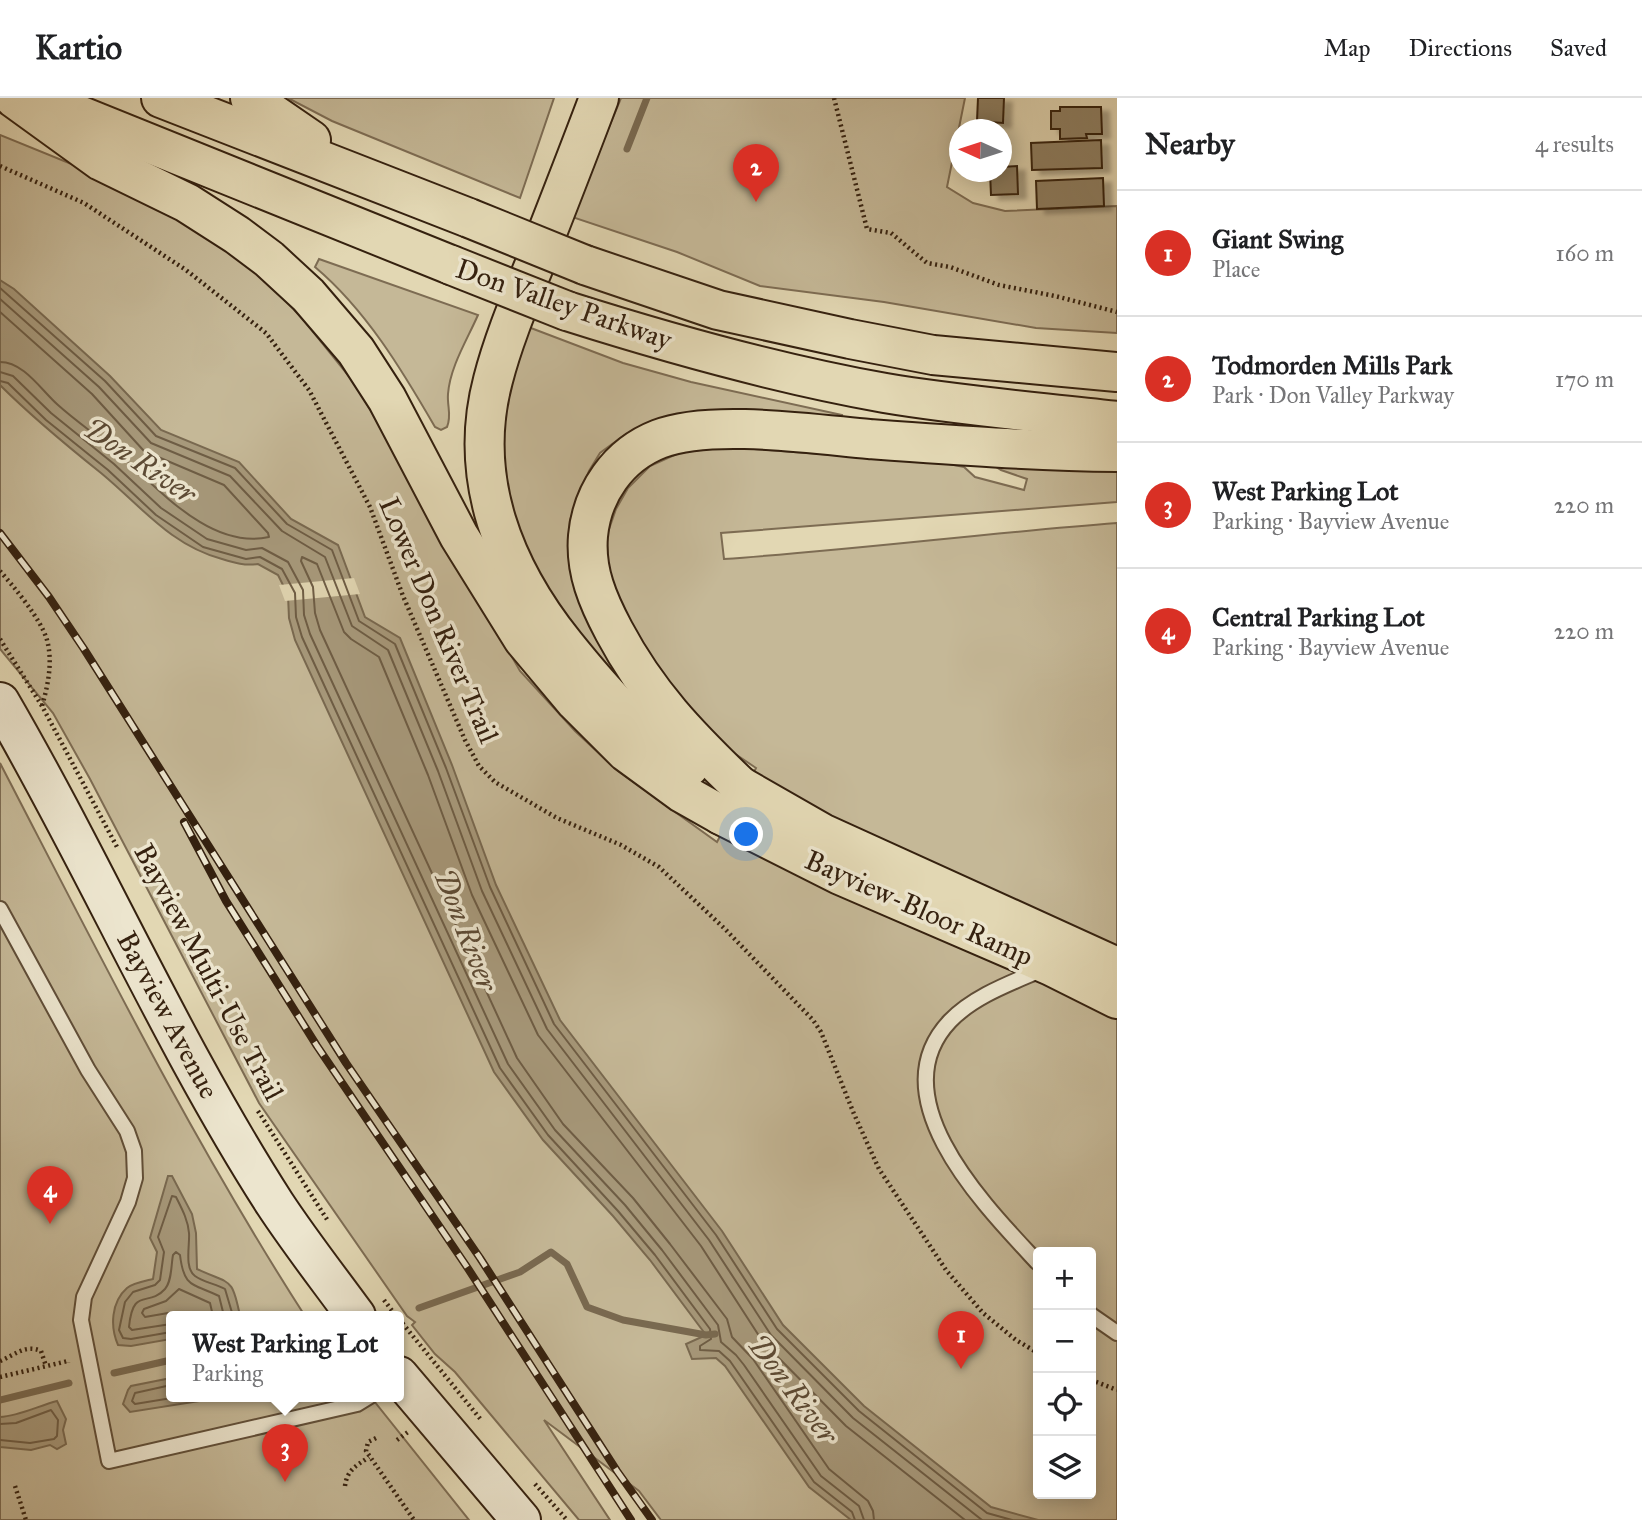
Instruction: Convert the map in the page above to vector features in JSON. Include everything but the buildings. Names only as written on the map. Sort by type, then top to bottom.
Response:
[{"type":"main road","points":[[14,98],[101,161],[187,203],[237,235],[269,259],[308,295],[356,351],[387,399],[459,536],[523,639],[575,701],[617,744],[682,793],[730,801]]},
{"type":"main road","name":"Don Valley Parkway","points":[[36,98],[567,311],[676,344],[776,370],[886,393],[1117,421]]},
{"type":"main road","name":"Don Valley Parkway","points":[[161,98],[585,265],[718,310],[850,340],[933,355],[1117,372]]},
{"type":"main road","points":[[250,98],[371,180]]},
{"type":"main road","points":[[494,589],[466,479],[468,405],[487,328],[575,98]]},
{"type":"main road","points":[[599,98],[507,334],[492,382],[486,421],[485,461],[490,503],[501,538],[524,587],[551,628],[616,705],[675,758],[699,774],[730,801]]},
{"type":"main road","points":[[730,801],[690,739],[654,698],[624,651],[590,579],[589,521],[609,478],[632,453],[659,439],[689,432],[724,429],[1019,450],[1117,452]]},
{"type":"main road","name":"Bayview Avenue","points":[[0,702],[45,780],[210,1095],[276,1205],[367,1303]]},
{"type":"main road","name":"Bayview-Bloor Ramp","points":[[730,801],[821,833],[1109,956]]},
{"type":"main road","name":"Bayview-Bloor Ramp","points":[[730,801],[840,875],[1051,966],[1117,999]]},
{"type":"main road","points":[[404,1395],[521,1520]]},
{"type":"lane","points":[[0,909],[88,1070],[127,1131],[134,1150],[135,1178],[128,1202],[81,1308],[83,1334],[110,1461],[362,1402]]},
{"type":"lane","points":[[1033,1257],[981,1199],[948,1154],[931,1110],[926,1080],[933,1047],[939,1035],[959,1013],[992,992],[1051,966]]},
{"type":"lane","points":[[1096,1319],[1117,1334]]},
{"type":"path","points":[[834,98],[867,229],[891,233],[927,263],[950,267],[999,285],[1117,312]]},
{"type":"path","name":"Lower Don River Trail","points":[[0,166],[84,203],[186,270],[266,333],[309,390],[370,507],[403,596],[468,748],[479,766],[495,782],[558,818],[621,845],[659,867],[725,929],[813,1020],[821,1032],[879,1169],[946,1270],[983,1313],[1033,1350]]},
{"type":"path","points":[[0,571],[22,595],[47,639],[50,676],[42,706]]},
{"type":"path","name":"Bayview Multi-Use Trail","points":[[0,639],[42,706],[122,858]]},
{"type":"path","name":"Bayview Multi-Use Trail","points":[[258,1111],[332,1227]]},
{"type":"path","points":[[367,1303],[385,1311]]},
{"type":"path","points":[[404,1324],[490,1432]]},
{"type":"path","points":[[0,1360],[23,1349],[32,1348],[41,1351],[46,1366]]},
{"type":"path","points":[[0,1377],[68,1361],[71,1373]]},
{"type":"path","points":[[1096,1382],[1117,1391]]},
{"type":"path","points":[[376,1438],[368,1442],[367,1454],[414,1520]]},
{"type":"path","points":[[345,1486],[346,1476],[367,1454]]},
{"type":"path","points":[[530,1478],[567,1520]]},
{"type":"path","points":[[15,1486],[26,1520]]},
{"type":"shaded area","points":[[288,98],[554,98],[520,198],[332,121]]},
{"type":"shaded area","points":[[621,98],[965,98],[961,119],[949,119],[947,187],[973,203],[1005,211],[1117,206],[1117,333],[1036,328],[884,302],[760,286],[677,252],[572,217]]},
{"type":"shaded area","points":[[0,135],[96,174],[166,211],[259,273],[302,318],[356,385],[520,671],[575,731],[618,771],[717,842],[756,768],[722,745],[677,703],[621,607],[608,568],[607,535],[616,509],[628,488],[650,466],[681,452],[728,447],[949,464],[964,467],[975,477],[1024,490],[1027,479],[990,463],[1117,468],[1117,502],[721,533],[724,559],[1117,523],[1117,1520],[661,1520],[639,1491],[544,1420],[610,1520],[579,1520],[412,1325],[415,1322],[407,1316],[259,1103],[53,713],[0,649]]},
{"type":"shaded area","points":[[319,259],[478,315],[449,384],[447,427],[441,430],[435,427],[367,321],[315,267]]},
{"type":"shaded area","points":[[523,325],[623,363],[691,382],[842,415],[840,423],[650,422],[623,436],[600,453],[589,471],[570,520],[568,549],[573,574],[640,704],[596,661],[570,625],[533,566],[519,535],[503,469],[501,434],[504,398]]},
{"type":"shaded area","points":[[0,763],[184,1113],[302,1311],[166,1311],[166,1402],[375,1402],[469,1520],[0,1520]]},
{"type":"water","name":"Don River","points":[[0,280],[14,289],[110,376],[161,430],[239,462],[291,519],[338,545],[365,617],[400,638],[452,765],[496,885],[560,1020],[722,1231],[783,1325],[864,1406],[991,1507],[1038,1520],[851,1520],[809,1487],[725,1366],[716,1358],[692,1359],[686,1344],[706,1335],[650,1260],[543,1140],[494,1072],[295,640],[289,618],[288,595],[278,575],[258,564],[236,563],[204,553],[171,534],[0,385]]},
{"type":"water","points":[[168,1176],[172,1176],[192,1214],[196,1233],[197,1269],[223,1280],[232,1288],[239,1311],[166,1311],[166,1340],[131,1346],[118,1345],[113,1323],[118,1300],[130,1286],[153,1279],[157,1252],[150,1238]]},
{"type":"water","points":[[166,1379],[166,1402],[193,1402],[130,1412],[123,1404],[131,1386]]},
{"type":"water","points":[[57,1401],[66,1419],[63,1430],[66,1444],[57,1449],[50,1445],[31,1450],[0,1447],[0,1417]]},
{"type":"pier","points":[[354,578],[360,594],[285,601],[279,585]]},
{"type":"waterway","points":[[627,149],[647,98]]},
{"type":"waterway","points":[[419,1308],[520,1272],[551,1252],[567,1264],[587,1307],[623,1320],[706,1335],[715,1334]]},
{"type":"waterway","points":[[114,1373],[166,1361]]},
{"type":"waterway","points":[[0,1400],[69,1383]]},
{"type":"railway","points":[[0,533],[49,597],[84,649],[346,1063],[480,1258],[617,1471],[652,1520]]},
{"type":"railway","points":[[184,822],[226,901],[317,1046],[467,1267],[631,1520]]},
{"type":"place","name":"Todmorden Mills Park","points":[[756,202]]},
{"type":"place","name":"Central Parking Lot","points":[[50,1224]]},
{"type":"place","name":"Giant Swing","points":[[961,1369]]},
{"type":"place","name":"West Parking Lot","points":[[285,1482]]}]
